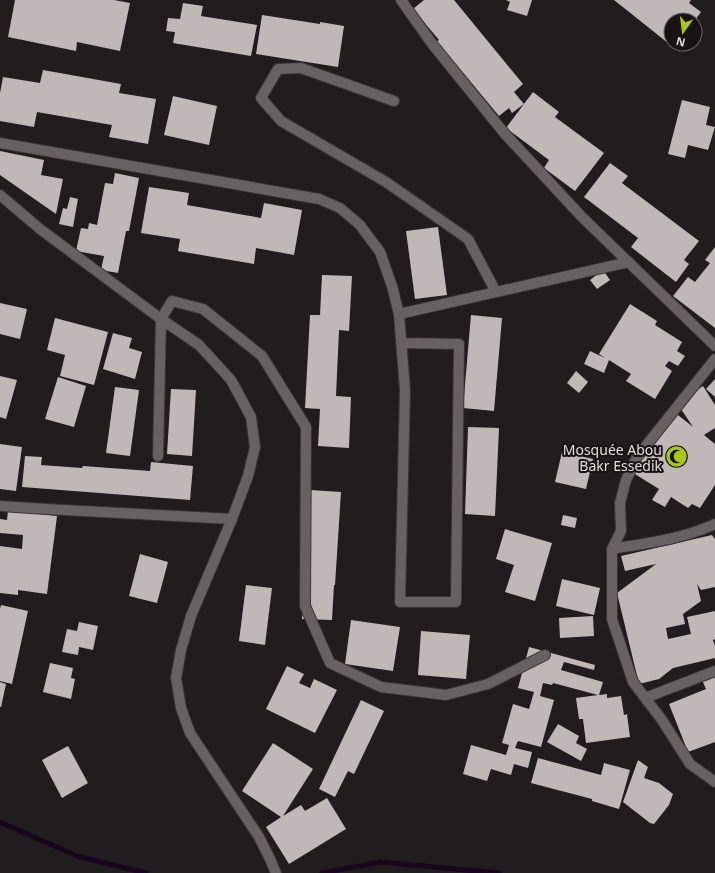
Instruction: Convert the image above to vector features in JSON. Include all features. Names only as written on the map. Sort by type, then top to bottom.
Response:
[{"type":"street","points":[[401,0],[433,45],[505,134],[582,217],[715,346]]},
{"type":"street","points":[[394,101],[301,68],[278,69],[261,98],[281,121],[386,182],[468,239],[496,292]]},
{"type":"street","points":[[0,143],[318,199],[340,208],[360,225],[380,252],[392,286],[399,314],[401,343],[406,390],[400,602],[456,602],[458,344],[401,343]]},
{"type":"street","points":[[0,195],[40,229],[161,319],[199,345],[231,380],[251,417],[255,447],[248,476],[232,519],[191,616],[181,650],[176,678],[181,708],[190,733],[259,837],[276,873]]},
{"type":"street","points":[[399,314],[629,262]]},
{"type":"street","points":[[158,456],[161,319],[172,301],[203,308],[262,356],[306,427],[305,606],[330,663],[381,687],[446,695],[488,684],[545,655]]},
{"type":"street","points":[[715,358],[637,457],[626,480],[620,503],[621,531],[612,549],[612,619],[633,682],[662,720],[690,764],[715,782]]},
{"type":"street","points":[[0,506],[232,519]]},
{"type":"street","points":[[612,549],[681,536],[715,524]]},
{"type":"street","points":[[645,698],[715,671]]},
{"type":"building","points":[[15,0],[114,0],[130,3],[120,51],[77,42],[76,51],[8,37]]},
{"type":"building","points":[[424,0],[454,0],[523,84],[514,92],[524,104],[512,113],[509,108],[499,116],[436,42],[439,40],[413,9]]},
{"type":"building","points":[[506,0],[532,0],[527,16],[507,10],[510,2]]},
{"type":"building","points":[[614,0],[691,0],[689,3],[701,12],[663,12],[663,39]]},
{"type":"building","points":[[183,3],[203,6],[201,16],[257,25],[251,56],[173,43],[175,32],[166,31],[168,18],[180,19]]},
{"type":"building","points":[[262,15],[320,24],[320,22],[344,26],[338,67],[256,54]]},
{"type":"building","points":[[43,70],[121,84],[119,93],[156,99],[148,144],[109,137],[112,125],[37,112],[34,127],[0,121],[0,93],[3,77],[40,83]]},
{"type":"building","points":[[533,92],[559,112],[555,117],[604,153],[575,191],[544,168],[549,160],[506,128]]},
{"type":"building","points":[[173,96],[217,106],[209,145],[164,135]]},
{"type":"building","points":[[682,100],[710,107],[706,125],[715,127],[708,150],[688,145],[685,158],[668,154]]},
{"type":"building","points":[[0,151],[44,160],[41,175],[63,179],[56,214],[0,175]]},
{"type":"building","points":[[610,163],[628,176],[622,183],[699,241],[684,260],[689,264],[676,282],[631,247],[638,238],[584,197]]},
{"type":"building","points":[[115,173],[139,178],[129,231],[126,231],[118,273],[101,270],[104,256],[76,251],[81,228],[88,229],[89,223],[97,225],[105,183],[113,184]]},
{"type":"building","points":[[149,187],[189,193],[187,205],[261,218],[264,203],[302,210],[294,255],[256,248],[254,264],[178,251],[180,239],[141,233]]},
{"type":"building","points":[[70,197],[78,199],[73,227],[59,224],[63,208],[67,209]]},
{"type":"building","points":[[438,227],[447,295],[415,299],[406,231]]},
{"type":"building","points":[[715,247],[715,328],[673,296],[688,277],[695,282],[710,263],[705,260]]},
{"type":"building","points":[[603,270],[610,280],[597,289],[590,280]]},
{"type":"building","points":[[322,275],[352,276],[349,331],[339,330],[336,396],[351,397],[349,448],[318,446],[320,409],[305,408],[310,315],[320,315]]},
{"type":"building","points":[[0,303],[27,309],[20,339],[0,334]]},
{"type":"building","points":[[630,304],[657,321],[655,325],[682,342],[677,351],[685,356],[678,366],[669,361],[665,366],[672,371],[655,399],[626,381],[631,374],[609,360],[604,373],[584,364],[590,351],[605,358],[599,354]]},
{"type":"building","points":[[471,315],[502,318],[494,411],[463,408]]},
{"type":"building","points":[[55,318],[108,332],[94,385],[60,376],[65,355],[47,350]]},
{"type":"building","points":[[113,333],[132,338],[129,348],[142,352],[135,379],[103,369]]},
{"type":"building","points":[[576,371],[588,382],[579,393],[567,383]]},
{"type":"building","points":[[0,376],[17,380],[6,419],[0,417]]},
{"type":"building","points":[[58,377],[86,386],[74,427],[45,419]]},
{"type":"building","points":[[715,379],[715,397],[706,389]]},
{"type":"building","name":"Mosquée Abou Bakr Essedik","points":[[703,386],[715,405],[715,428],[704,435],[715,444],[715,485],[700,508],[692,504],[688,508],[671,497],[665,507],[652,500],[659,489],[630,471],[673,411],[693,427],[677,403]]},
{"type":"building","points":[[115,387],[139,390],[130,456],[106,453]]},
{"type":"building","points":[[171,389],[196,390],[192,456],[167,454]]},
{"type":"building","points":[[468,427],[499,428],[495,516],[465,514]]},
{"type":"building","points":[[0,444],[22,447],[16,491],[0,489]]},
{"type":"building","points":[[562,452],[593,459],[586,489],[555,482]]},
{"type":"building","points":[[25,456],[42,457],[41,465],[82,468],[83,466],[150,471],[151,462],[193,466],[190,500],[22,487]]},
{"type":"building","points":[[310,490],[341,492],[332,620],[302,619]]},
{"type":"building","points":[[8,510],[57,516],[47,594],[18,590],[18,595],[0,593],[0,546],[22,549],[23,535],[0,533],[0,519],[7,520]]},
{"type":"building","points":[[563,515],[577,518],[575,528],[561,525]]},
{"type":"building","points":[[505,529],[552,543],[535,601],[505,592],[514,565],[496,559]]},
{"type":"building","points":[[712,535],[715,539],[715,587],[701,590],[697,584],[701,601],[683,614],[685,624],[666,628],[668,639],[691,634],[687,617],[715,611],[715,639],[713,640],[715,646],[715,658],[673,668],[659,679],[639,684],[617,593],[656,564],[625,571],[621,556]]},
{"type":"building","points":[[140,554],[168,562],[157,603],[129,596]]},
{"type":"building","points":[[562,579],[600,588],[594,615],[556,606]]},
{"type":"building","points":[[246,585],[272,588],[265,645],[239,641]]},
{"type":"building","points":[[1,605],[28,611],[12,684],[0,681]]},
{"type":"building","points":[[593,616],[594,636],[560,638],[559,618]]},
{"type":"building","points":[[351,620],[400,627],[393,671],[345,664]]},
{"type":"building","points":[[79,622],[98,626],[93,650],[79,647],[78,655],[62,652],[67,629],[77,631]]},
{"type":"building","points":[[421,631],[470,635],[466,679],[418,675]]},
{"type":"building","points":[[529,647],[595,665],[594,670],[564,662],[561,670],[603,682],[599,695],[607,694],[607,698],[621,696],[624,715],[627,714],[630,737],[586,743],[583,719],[579,719],[576,698],[598,695],[553,683],[552,685],[543,683],[540,696],[554,700],[541,747],[518,741],[515,748],[532,752],[528,768],[514,764],[511,775],[491,769],[487,781],[463,774],[471,745],[506,755],[509,745],[502,743],[513,704],[529,709],[534,692],[518,688]]},
{"type":"building","points":[[50,663],[73,668],[71,678],[75,679],[71,699],[43,692]]},
{"type":"building","points":[[287,666],[304,674],[299,683],[310,688],[314,679],[337,690],[315,733],[266,709]]},
{"type":"building","points":[[715,675],[715,742],[688,752],[669,704],[706,689],[702,680]]},
{"type":"building","points":[[0,682],[6,684],[1,707],[0,707]]},
{"type":"building","points":[[361,700],[384,711],[354,774],[348,771],[335,797],[319,789]]},
{"type":"building","points":[[558,724],[579,736],[576,743],[587,749],[581,761],[547,742]]},
{"type":"building","points":[[273,743],[313,769],[283,816],[301,805],[305,811],[327,798],[346,829],[289,864],[266,827],[281,817],[242,791]]},
{"type":"building","points":[[68,746],[88,783],[62,798],[42,760]]},
{"type":"building","points":[[538,758],[601,775],[604,763],[630,770],[619,809],[592,801],[592,799],[531,783]]},
{"type":"building","points":[[638,760],[648,767],[644,778],[659,783],[673,794],[669,805],[654,824],[650,823],[623,802]]},
{"type":"waterway","points":[[0,822],[77,856],[146,873]]},
{"type":"waterway","points":[[322,873],[380,862],[499,873]]},
{"type":"place","name":"Mosquée Abou Bakr Essedik","points":[[677,457]]}]
